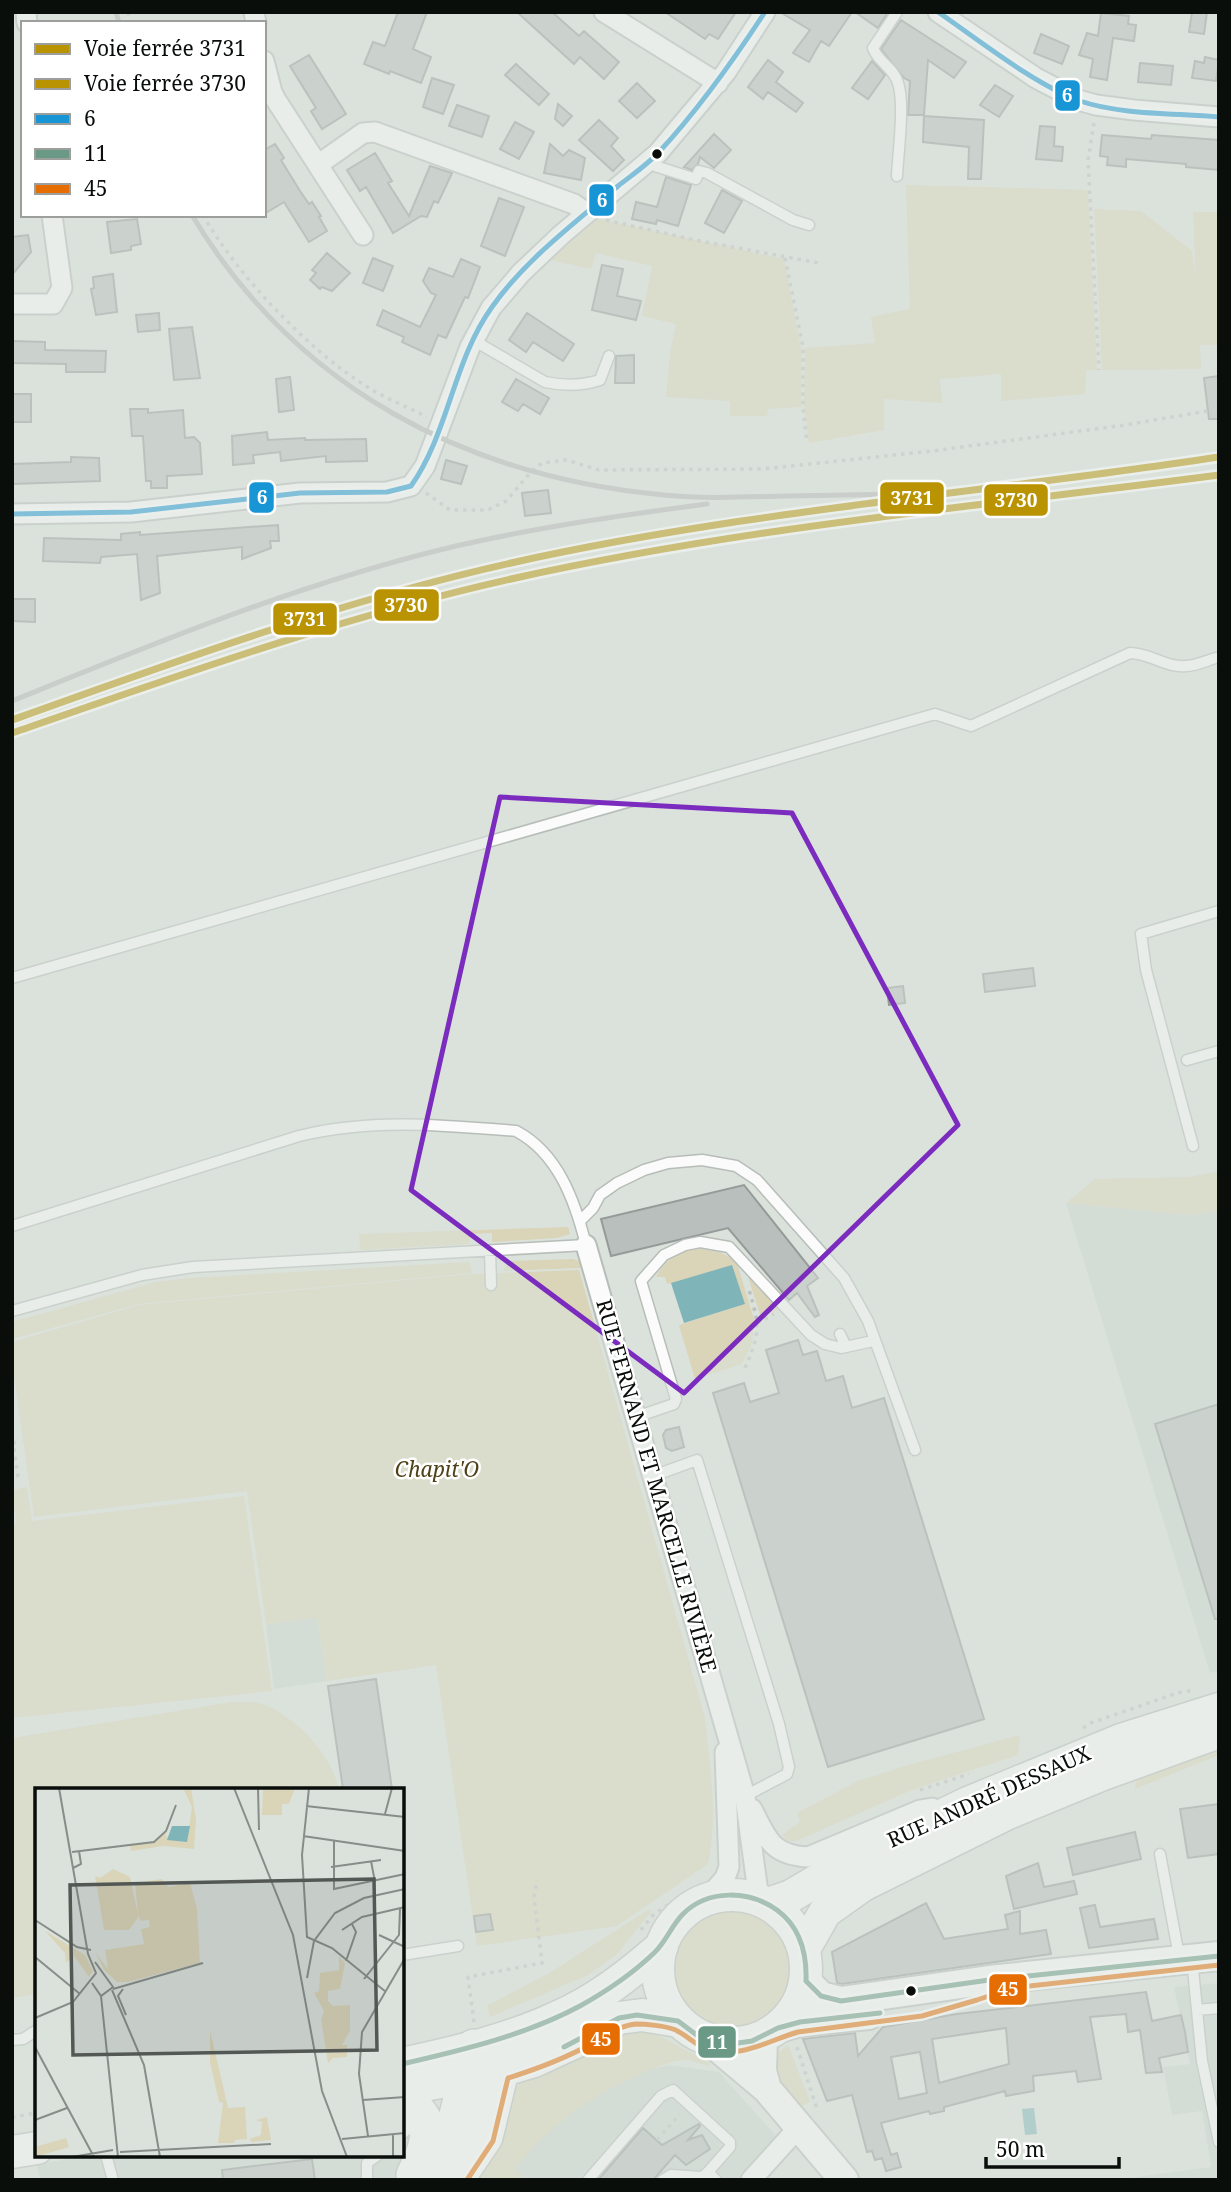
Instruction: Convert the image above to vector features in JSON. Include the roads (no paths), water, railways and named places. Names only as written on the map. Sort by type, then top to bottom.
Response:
[{"type":"highway","points":[[422,2180],[449,2147],[474,2049]]},
{"type":"highway","points":[[456,2180],[485,2137],[501,2071]]},
{"type":"highway","points":[[408,2109],[428,2130],[428,2145],[411,2180]]},
{"type":"main road","name":"RUE ANDRÉ DESSAUX","points":[[763,1902],[791,1896],[861,1855],[968,1803],[1121,1740],[1219,1709]]},
{"type":"main road","name":"RUE ANDRÉ DESSAUX","points":[[804,1949],[825,1912],[863,1885],[1008,1813],[1103,1774],[1219,1732]]},
{"type":"main road","points":[[404,2064],[474,2049],[557,2018],[599,1994],[633,1971],[650,1940],[672,1926],[701,1892],[763,1902],[790,1923],[804,1949],[806,1981],[800,1999],[762,2071],[767,2089]]},
{"type":"main road","points":[[650,1940],[658,1961],[658,1978],[668,2008],[678,2021],[710,2041],[809,2121],[844,2180]]},
{"type":"main road","points":[[806,1981],[821,1996],[841,2001],[1197,1959]]},
{"type":"main road","points":[[710,2041],[732,2044],[779,2035],[800,2022],[921,2007],[1010,1979]]},
{"type":"main road","points":[[474,2049],[501,2071],[534,2061],[619,2018],[642,2015],[678,2021]]},
{"type":"main road","points":[[408,2109],[474,2049]]},
{"type":"main road","points":[[12,2131],[35,2127]]},
{"type":"main road","points":[[12,2152],[35,2148]]},
{"type":"street","points":[[604,12],[718,83]]},
{"type":"street","points":[[12,514],[131,512],[300,493],[387,492],[405,489],[415,481],[425,466],[473,340],[491,308],[505,291],[592,216],[658,153],[718,83],[765,12]]},
{"type":"street","points":[[938,12],[1036,78],[1078,100],[1134,110],[1219,117]]},
{"type":"street","points":[[266,69],[272,92],[363,235]]},
{"type":"street","points":[[319,164],[363,133],[375,132],[575,204],[592,216]]},
{"type":"street","points":[[12,304],[53,304],[62,288],[52,217]]},
{"type":"street","name":"RUE FERNAND ET MARCELLE RIVIÈRE","points":[[586,1245],[745,1796],[763,1902]]},
{"type":"street","name":"RUE FERNAND ET MARCELLE RIVIÈRE","points":[[701,1892],[725,1878],[729,1867],[724,1727]]},
{"type":"street","points":[[745,1796],[766,1839],[775,1848],[795,1857],[808,1857],[920,1810],[968,1803]]},
{"type":"street","points":[[751,2180],[809,2121]]},
{"type":"lane","points":[[897,12],[873,48],[875,55],[889,67],[899,85],[898,176]]},
{"type":"lane","points":[[649,161],[655,166],[696,179],[699,171],[707,173],[793,220],[809,225]]},
{"type":"lane","points":[[473,340],[545,382],[556,384],[585,385],[600,380],[609,356]]},
{"type":"lane","points":[[12,978],[935,714],[971,726],[1130,653],[1141,653],[1177,666],[1188,667],[1219,657]]},
{"type":"lane","points":[[1193,1146],[1146,970],[1141,934],[1219,911]]},
{"type":"lane","points":[[1187,1060],[1219,1051]]},
{"type":"lane","points":[[12,1226],[299,1136],[335,1127],[413,1123],[516,1131],[529,1138],[568,1187],[586,1245],[192,1267],[142,1275],[12,1311]]},
{"type":"lane","points":[[580,1222],[593,1208],[600,1195],[617,1183],[644,1170],[668,1163],[702,1160],[736,1166],[757,1180],[844,1278],[868,1321],[873,1341],[915,1450]]},
{"type":"lane","points":[[636,1417],[667,1408],[674,1404],[676,1399],[641,1281],[664,1255],[685,1245],[711,1243],[729,1247],[811,1335],[834,1347],[873,1341]]},
{"type":"lane","points":[[490,1251],[491,1285]]},
{"type":"lane","points":[[840,1334],[846,1347]]},
{"type":"lane","points":[[653,1476],[697,1460],[779,1724],[789,1767],[787,1774],[745,1796]]},
{"type":"lane","points":[[1160,1854],[1197,1959],[1202,2061],[1219,2142]]},
{"type":"lane","points":[[404,1955],[458,1946]]},
{"type":"lane","points":[[1198,2010],[1219,2008]]},
{"type":"lane","points":[[12,2040],[23,2039],[35,2031]]},
{"type":"lane","points":[[588,2180],[661,2096],[673,2090],[730,2142],[730,2147],[706,2177],[671,2175],[663,2180]]},
{"type":"lane","points":[[107,2157],[113,2180]]},
{"type":"lane","points":[[368,2180],[367,2163],[375,2157]]},
{"type":"water","points":[[732,1265],[745,1304],[684,1323],[671,1283]]},
{"type":"water","points":[[1034,2108],[1037,2134],[1025,2135],[1022,2109]]},
{"type":"railway","points":[[116,12],[118,21]]},
{"type":"railway","points":[[193,217],[234,276],[282,330],[335,375],[393,414],[456,444],[522,468],[591,485],[695,497],[966,493]]},
{"type":"railway","points":[[12,701],[231,615],[399,561],[518,533],[707,504]]},
{"type":"rail line","name":"3731","points":[[12,720],[197,654],[322,614],[384,595],[511,563],[599,545],[775,516],[1219,457]]},
{"type":"rail line","name":"3730","points":[[12,733],[322,629],[511,579],[775,531],[1219,475]]},
{"type":"park label","name":"Chapit'O","points":[[437,1470]]}]
